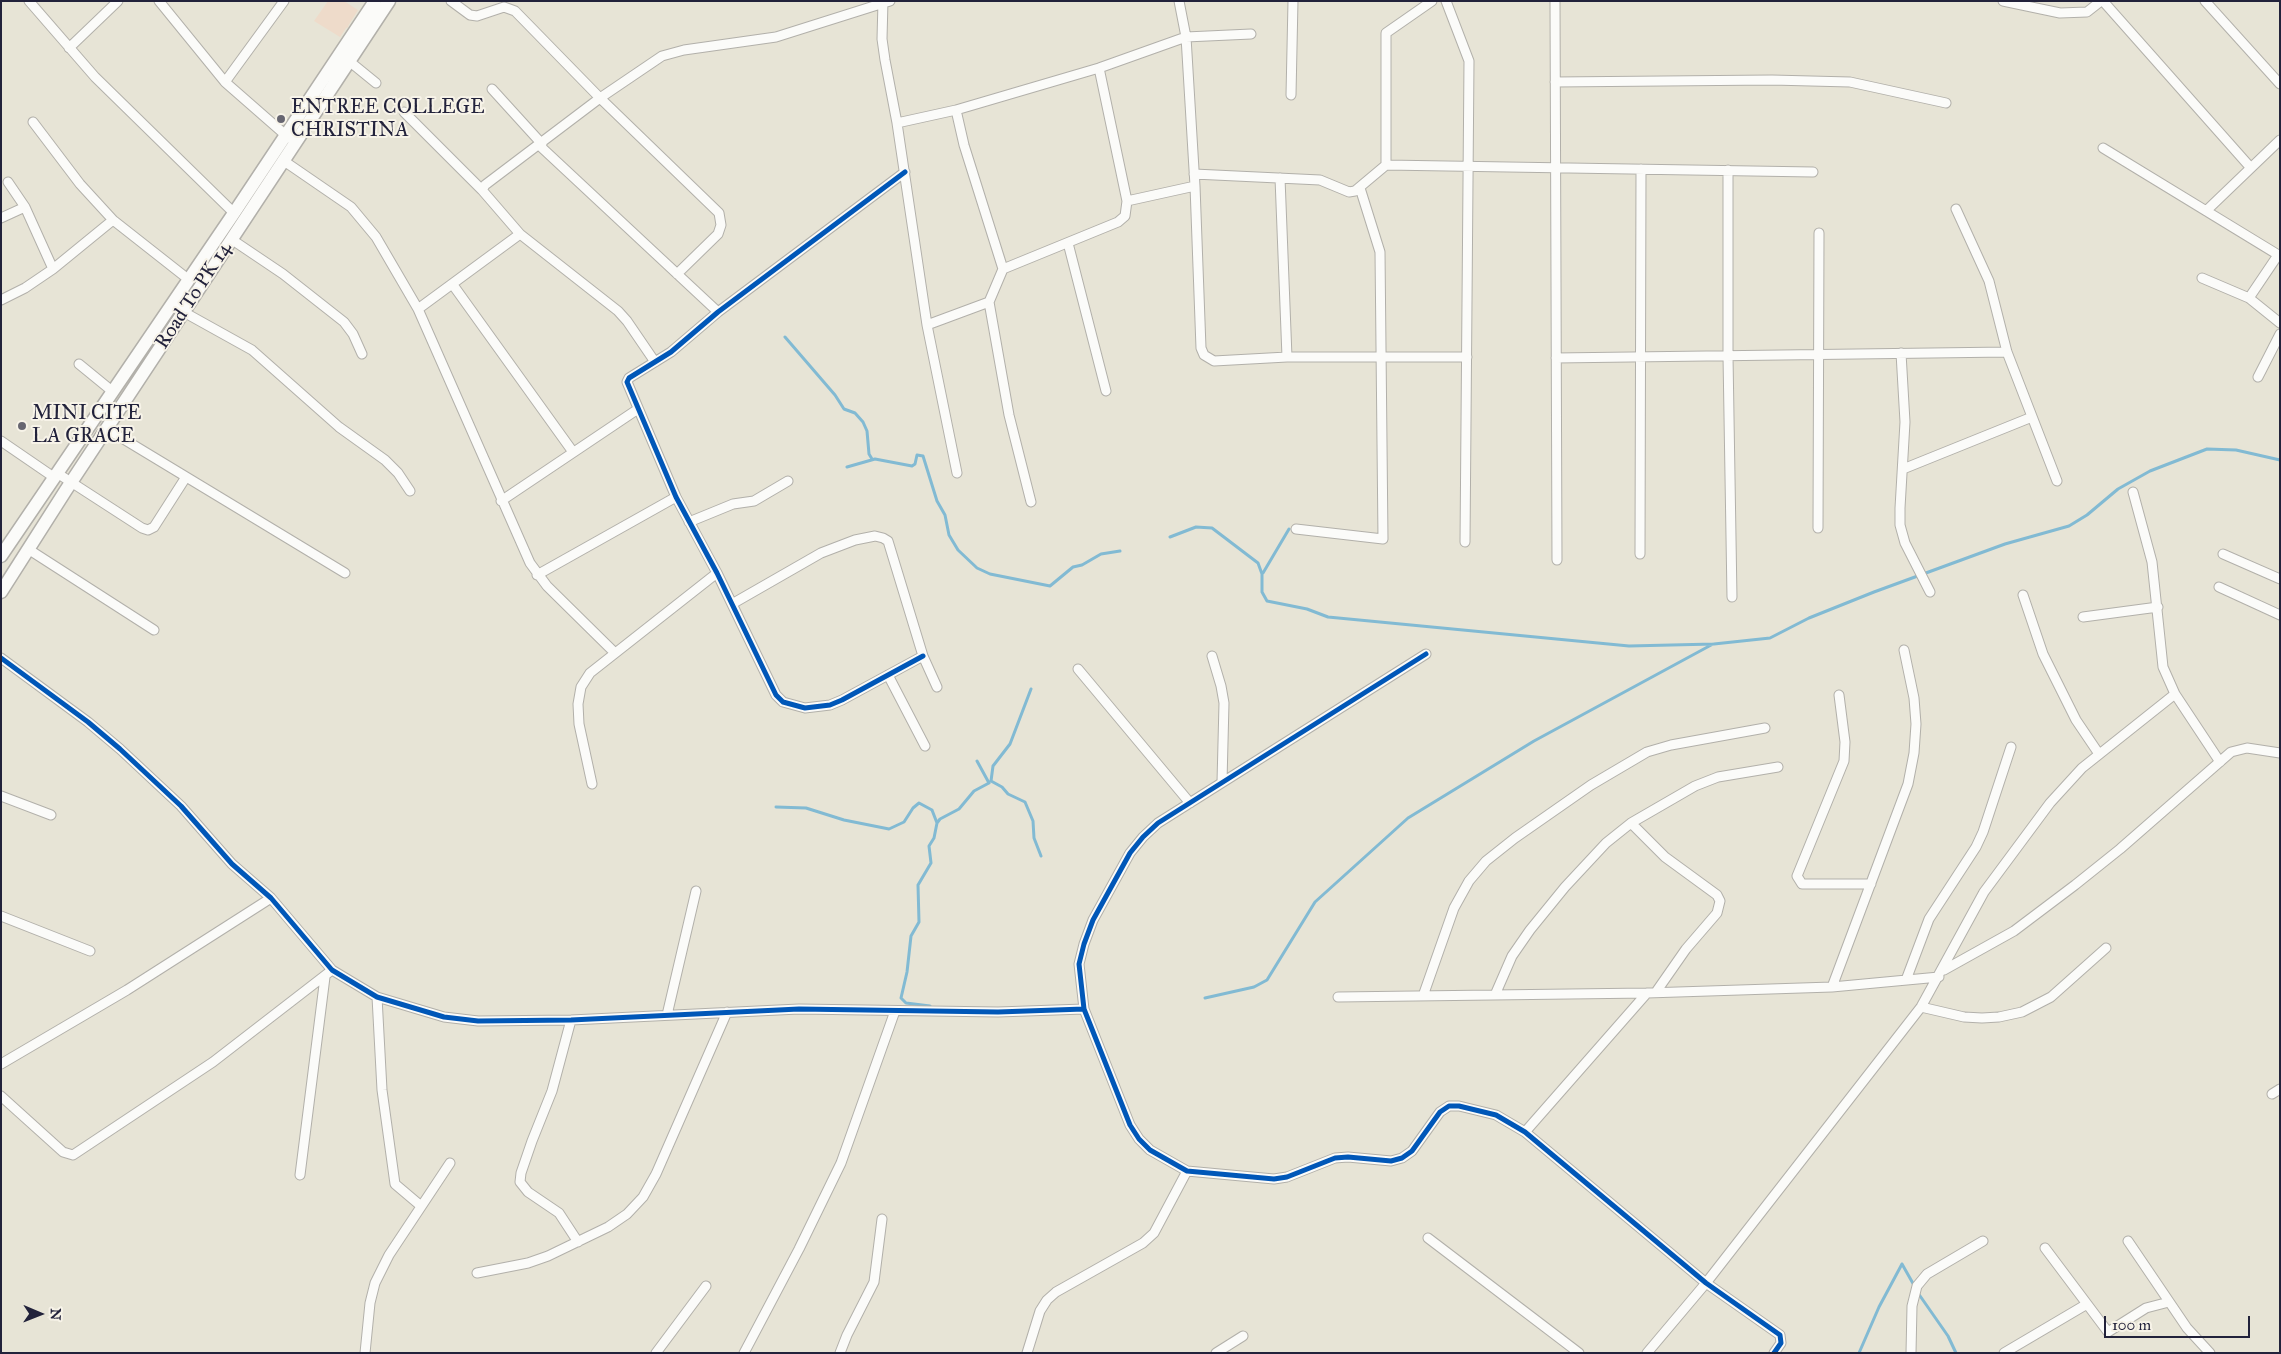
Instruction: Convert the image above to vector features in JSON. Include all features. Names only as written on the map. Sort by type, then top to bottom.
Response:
[{"type":"main road","name":"Road To PK 14","points":[[1,592],[70,482],[284,160],[290,139],[375,1]]},
{"type":"main road","name":"Road To PK 14","points":[[1,556],[234,213],[349,61],[389,1]]},
{"type":"street","points":[[29,1],[95,77],[234,213]]},
{"type":"street","points":[[69,48],[118,1]]},
{"type":"street","points":[[159,1],[225,82],[290,139]]},
{"type":"street","points":[[225,82],[284,1]]},
{"type":"street","points":[[451,1],[470,15],[477,16],[507,4],[516,11],[600,98],[719,213],[721,225],[718,234],[678,274]]},
{"type":"street","points":[[1181,1],[1187,37],[1201,348],[1204,355],[1214,361],[1287,357],[1466,357]]},
{"type":"street","points":[[1291,95],[1293,1]]},
{"type":"street","points":[[1386,165],[1386,33],[1432,1]]},
{"type":"street","points":[[1446,1],[1469,61],[1465,542]]},
{"type":"street","points":[[1555,1],[1557,560]]},
{"type":"street","points":[[2003,1],[2060,13],[2088,12],[2102,1],[2251,168]]},
{"type":"street","points":[[2204,1],[2280,84]]},
{"type":"street","points":[[482,190],[485,185],[541,145],[600,98],[662,56],[672,52],[776,37],[886,2],[882,39],[905,172],[927,325],[957,473]]},
{"type":"street","points":[[897,123],[956,110],[1099,68],[1187,37],[1251,34]]},
{"type":"street","points":[[349,61],[376,82]]},
{"type":"street","points":[[1003,269],[1118,222],[1125,216],[1127,201],[1099,68]]},
{"type":"street","points":[[1555,82],[1772,80],[1850,82],[1946,103]]},
{"type":"street","points":[[492,89],[541,145],[718,312]]},
{"type":"street","points":[[956,110],[964,145],[1003,269],[988,302],[1009,415],[1031,502]]},
{"type":"street","points":[[404,112],[482,190],[520,234],[618,311],[655,362]]},
{"type":"street","points":[[33,122],[80,184],[113,220],[188,279]]},
{"type":"street","points":[[2206,211],[2280,140]]},
{"type":"street","points":[[2104,148],[2279,255],[2249,298]]},
{"type":"street","points":[[284,160],[350,207],[376,237],[418,309],[501,501],[537,574],[615,653]]},
{"type":"street","points":[[1194,174],[1327,181],[1349,192],[1360,188],[1386,165],[1814,172]]},
{"type":"street","points":[[1640,554],[1641,169]]},
{"type":"street","points":[[1728,170],[1728,356],[1732,597]]},
{"type":"street","points":[[905,172],[718,312],[671,352],[629,378],[627,382],[676,497],[717,573],[776,695],[784,702],[806,708],[830,704],[842,700],[923,656]]},
{"type":"street","points":[[1280,178],[1287,357]]},
{"type":"street","points":[[8,182],[25,208],[53,270]]},
{"type":"street","points":[[1127,201],[1195,186]]},
{"type":"street","points":[[1296,529],[1383,539],[1380,252],[1360,188]]},
{"type":"street","points":[[1,218],[25,208]]},
{"type":"street","points":[[1956,209],[1989,281],[2007,352],[2057,481]]},
{"type":"street","points":[[1,300],[25,288],[53,270],[113,220]]},
{"type":"street","points":[[1818,233],[1818,528]]},
{"type":"street","points":[[418,309],[520,234]]},
{"type":"street","points":[[231,239],[283,274],[344,322],[354,334],[362,354]]},
{"type":"street","points":[[1068,242],[1106,391]]},
{"type":"street","points":[[2202,278],[2249,298],[2280,323]]},
{"type":"street","points":[[453,284],[572,452]]},
{"type":"street","points":[[927,325],[988,302]]},
{"type":"street","points":[[171,305],[252,350],[340,427],[385,460],[398,473],[410,491]]},
{"type":"street","points":[[2258,377],[2280,334]]},
{"type":"street","points":[[1556,358],[2007,352]]},
{"type":"street","points":[[1900,353],[1905,422],[1900,525],[1905,543],[1930,592]]},
{"type":"street","points":[[80,364],[112,391]]},
{"type":"street","points":[[501,501],[638,409]]},
{"type":"street","points":[[1902,469],[2032,417]]},
{"type":"street","points":[[107,429],[345,573]]},
{"type":"street","points":[[1,441],[148,530],[154,527],[186,477]]},
{"type":"street","points":[[689,522],[733,504],[754,501],[788,481]]},
{"type":"street","points":[[2133,492],[2152,562],[2158,607],[2161,658],[2174,694],[2220,762]]},
{"type":"street","points":[[537,574],[676,497]]},
{"type":"street","points":[[732,604],[821,553],[855,540],[875,536],[883,538],[888,542],[923,656],[937,688]]},
{"type":"street","points":[[28,549],[154,630]]},
{"type":"street","points":[[2223,554],[2280,579]]},
{"type":"street","points":[[592,784],[579,724],[578,704],[581,687],[590,673],[717,573]]},
{"type":"street","points":[[2219,587],[2280,615]]},
{"type":"street","points":[[2023,595],[2043,654],[2076,720],[2099,754]]},
{"type":"street","points":[[2083,617],[2158,607]]},
{"type":"street","points":[[1832,987],[1908,784],[1914,753],[1916,724],[1914,698],[1904,650]]},
{"type":"street","points":[[1426,654],[1158,823],[1130,853],[1093,920],[1084,944],[1080,964],[1084,1009],[1130,1124],[1139,1139],[1150,1150],[1187,1171],[1274,1178],[1287,1177],[1335,1158],[1348,1156],[1391,1161],[1402,1158],[1412,1151],[1440,1112],[1449,1106],[1459,1106],[1496,1115],[1526,1132],[1706,1282],[1780,1335],[1781,1343],[1774,1353]]},
{"type":"street","points":[[1212,656],[1224,703],[1222,782]]},
{"type":"street","points":[[1,658],[88,722],[120,749],[181,806],[232,864],[271,898],[332,970],[377,997],[452,1018],[478,1021],[571,1020],[799,1009],[998,1012],[1084,1009]]},
{"type":"street","points":[[1078,669],[1190,803]]},
{"type":"street","points":[[888,676],[925,746]]},
{"type":"street","points":[[1647,1353],[1706,1282],[1921,1007],[1984,892],[2065,784],[2174,694]]},
{"type":"street","points":[[1839,695],[1845,742],[1844,761],[1798,876],[1802,884],[1871,884]]},
{"type":"street","points":[[1423,996],[1454,908],[1469,881],[1486,861],[1515,838],[1591,784],[1647,752],[1671,745],[1765,728]]},
{"type":"street","points":[[1906,980],[1929,919],[1976,847],[1983,832],[2011,747]]},
{"type":"street","points":[[1338,997],[1651,993],[1832,987],[1906,980],[1941,973],[2014,931],[2037,914],[2120,849],[2231,752],[2239,749],[2280,753]]},
{"type":"street","points":[[1495,995],[1512,956],[1530,930],[1565,887],[1600,849],[1631,823],[1695,786],[1718,777],[1778,767]]},
{"type":"street","points":[[1,796],[51,815]]},
{"type":"street","points":[[1526,1132],[1651,993],[1717,913],[1720,902],[1716,895],[1665,858],[1631,823]]},
{"type":"street","points":[[667,1016],[696,891]]},
{"type":"street","points":[[1,1064],[127,990],[271,898]]},
{"type":"street","points":[[1,916],[90,951]]},
{"type":"street","points":[[1921,1007],[1964,1017],[1982,1018],[1999,1017],[2022,1012],[2051,997],[2106,948]]},
{"type":"street","points":[[1,1096],[23,1113],[63,1152],[73,1155],[213,1062],[325,978],[332,970]]},
{"type":"street","points":[[300,1175],[325,978]]},
{"type":"street","points":[[377,997],[382,1090],[395,1184],[421,1206]]},
{"type":"street","points":[[744,1353],[799,1249],[841,1163],[895,1011]]},
{"type":"street","points":[[477,1273],[528,1263],[548,1256],[608,1227],[627,1214],[642,1197],[656,1174],[727,1012]]},
{"type":"street","points":[[571,1020],[552,1091],[532,1141],[520,1182],[528,1192],[559,1213],[578,1242]]},
{"type":"street","points":[[365,1353],[370,1303],[375,1283],[389,1255],[450,1163]]},
{"type":"street","points":[[1027,1353],[1040,1311],[1047,1300],[1056,1292],[1143,1243],[1154,1233],[1187,1171]]},
{"type":"street","points":[[840,1353],[874,1282],[882,1219]]},
{"type":"street","points":[[1428,1238],[1580,1353]]},
{"type":"street","points":[[1911,1353],[1912,1306],[1917,1286],[1927,1274],[1982,1241]]},
{"type":"street","points":[[2128,1241],[2187,1328],[2210,1353]]},
{"type":"street","points":[[2045,1248],[2108,1332],[2146,1308],[2169,1302]]},
{"type":"street","points":[[656,1353],[706,1286]]},
{"type":"street","points":[[2004,1353],[2087,1304]]},
{"type":"street","points":[[1216,1353],[1243,1336]]},
{"type":"shaded area","points":[[328,1],[344,1],[358,10],[349,27],[346,28],[340,37],[314,21]]},
{"type":"waterway","points":[[785,337],[835,395],[844,409],[855,413],[863,422],[867,431],[869,454],[872,459]]},
{"type":"waterway","points":[[1170,537],[1196,527],[1212,528],[1258,563],[1262,574],[1262,592],[1267,601],[1307,609],[1328,617],[1629,646],[1714,644],[1770,638],[1809,618],[1874,592],[2005,544],[2069,526],[2087,515],[2118,489],[2150,471],[2207,449],[2236,450],[2280,460]]},
{"type":"waterway","points":[[847,467],[875,459],[912,466],[915,464],[917,455],[923,456],[937,501],[945,515],[949,535],[958,550],[977,568],[990,574],[1050,586],[1073,567],[1082,565],[1101,554],[1120,551]]},
{"type":"waterway","points":[[1263,573],[1289,529]]},
{"type":"waterway","points":[[1205,998],[1254,987],[1267,980],[1315,902],[1408,818],[1534,741],[1713,644]]},
{"type":"waterway","points":[[1031,689],[1010,744],[993,766],[991,781],[1002,787],[1008,794],[1025,802],[1033,821],[1034,838],[1041,856]]},
{"type":"waterway","points":[[930,1006],[906,1003],[901,998],[907,972],[911,936],[919,922],[918,885],[931,863],[929,846],[934,838],[937,823],[940,819],[959,809],[974,791],[989,783],[977,761]]},
{"type":"waterway","points":[[776,807],[806,808],[844,820],[889,829],[904,822],[913,808],[919,803],[932,810],[937,823]]},
{"type":"waterway","points":[[1902,1264],[1915,1287]]},
{"type":"waterway","points":[[1859,1353],[1879,1307],[1902,1264]]},
{"type":"waterway","points":[[1918,1293],[1948,1336],[1956,1353]]},
{"type":"cycle path","points":[[905,172],[718,312],[671,352],[629,378],[627,382],[676,497],[717,573],[776,695],[783,702],[805,708],[830,705],[923,656]]},
{"type":"cycle path","points":[[1426,654],[1158,823],[1130,853],[1093,920],[1079,964],[1084,1009],[1130,1125],[1139,1139],[1150,1150],[1187,1171],[1274,1179],[1287,1177],[1335,1158],[1348,1157],[1391,1161],[1402,1158],[1412,1151],[1440,1112],[1449,1106],[1459,1106],[1496,1115],[1525,1132],[1706,1283],[1780,1335],[1781,1343],[1774,1353]]},
{"type":"cycle path","points":[[1,658],[88,722],[120,749],[181,806],[232,864],[271,898],[332,970],[377,997],[444,1017],[478,1021],[571,1020],[799,1009],[998,1012],[1084,1009]]},
{"type":"place","name":"ENTREE COLLEGE CHRISTINA","points":[[281,119]]},
{"type":"place","name":"MINI CITE LA GRACE","points":[[22,426]]}]
